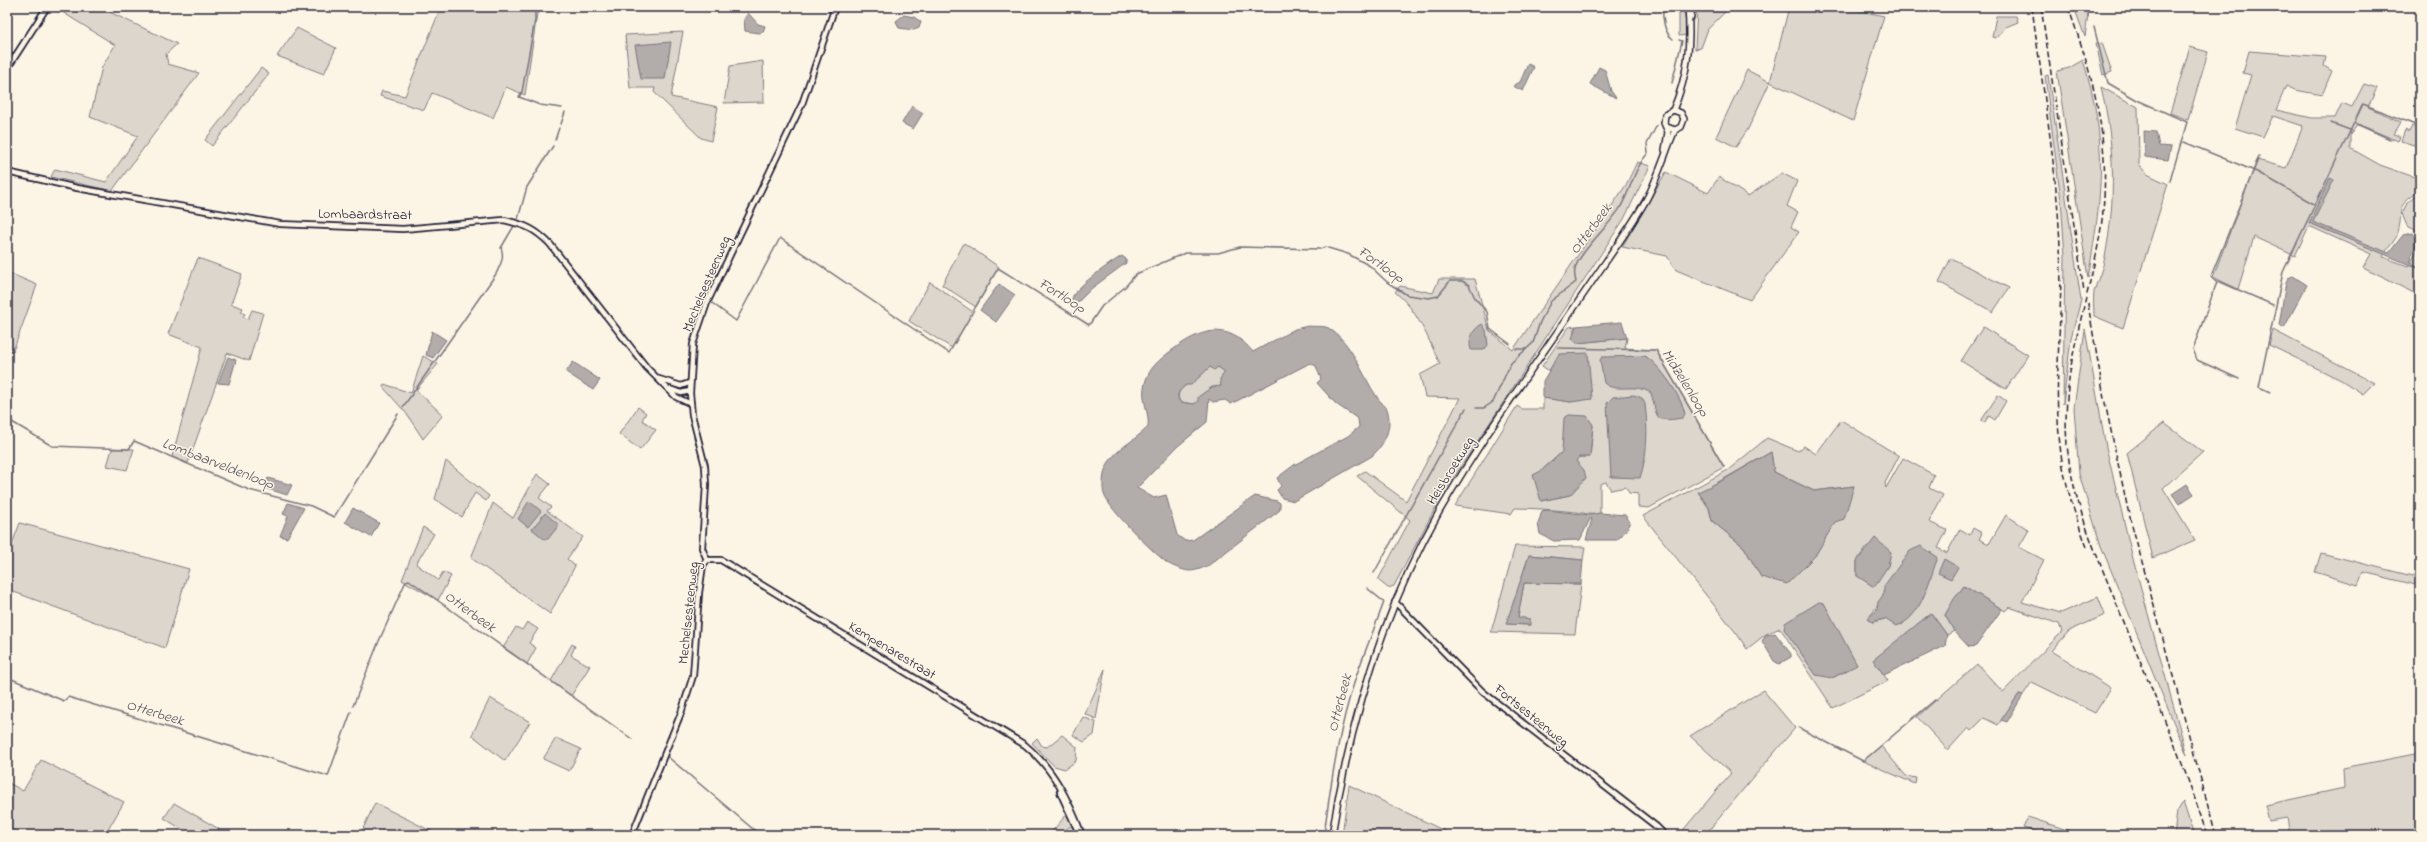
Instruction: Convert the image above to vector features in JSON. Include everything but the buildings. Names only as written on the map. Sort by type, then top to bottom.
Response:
[{"type":"main road","name":"Heisbroekweg","points":[[1688,7],[1690,22]]},
{"type":"main road","name":"Heisbroekweg","points":[[1665,153],[1667,127],[1664,118],[1667,113],[1673,110],[1680,94],[1688,64],[1692,7]]},
{"type":"main road","name":"Heisbroekweg","points":[[1332,835],[1345,761],[1356,714],[1366,680],[1394,602],[1436,518],[1478,449],[1647,199],[1675,130],[1681,127],[1684,122],[1679,112],[1680,94]]},
{"type":"main road","points":[[1673,110],[1679,112]]},
{"type":"main road","points":[[1667,127],[1675,130]]},
{"type":"street","points":[[7,69],[47,7]]},
{"type":"street","name":"Mechelsesteenweg","points":[[632,835],[681,713],[693,676],[699,592],[703,565],[707,560],[702,548],[706,485],[705,466],[691,404],[689,383],[691,356],[698,323],[802,104],[835,7]]},
{"type":"street","name":"Lombaardstraat","points":[[7,172],[77,188],[280,224],[403,229],[504,220],[519,223],[535,230],[550,244],[656,378],[676,397],[691,404]]},
{"type":"street","points":[[656,378],[676,385],[689,383]]},
{"type":"street","points":[[667,388],[681,393],[690,391]]},
{"type":"street","name":"Kempenarestraat","points":[[707,560],[721,560],[1015,738],[1035,753],[1055,779],[1081,835]]},
{"type":"street","name":"Fortsesteenweg","points":[[1394,602],[1483,692],[1657,827],[1665,835]]},
{"type":"shaded area","points":[[54,7],[99,7],[177,44],[166,54],[168,64],[199,73],[112,191],[51,177],[55,169],[106,182],[138,136],[90,117],[102,67],[115,45]]},
{"type":"shaded area","points":[[441,7],[516,9],[516,7],[544,7],[537,14],[525,95],[506,87],[493,118],[432,93],[424,110],[380,96],[382,91],[405,96]]},
{"type":"shaded area","points":[[1679,7],[1684,7],[1687,35],[1679,36]]},
{"type":"shaded area","points":[[1697,7],[1730,7],[1708,29],[1701,48],[1695,49]]},
{"type":"shaded area","points":[[1789,7],[1842,7],[1884,16],[1853,121],[1770,82]]},
{"type":"shaded area","points":[[2074,7],[2089,7],[2085,37]]},
{"type":"shaded area","points":[[748,13],[758,24],[765,26],[763,32],[759,33],[745,31],[744,19]]},
{"type":"shaded area","points":[[904,15],[914,17],[921,22],[919,28],[914,30],[899,28],[896,21]]},
{"type":"shaded area","points":[[1996,16],[2016,16],[2018,22],[2006,27],[1996,38],[1992,37]]},
{"type":"shaded area","points":[[297,28],[336,48],[324,74],[277,56]]},
{"type":"shaded area","points":[[683,32],[671,97],[718,107],[711,141],[701,138],[654,92],[655,88],[630,88],[625,35]]},
{"type":"shaded area","points":[[671,42],[665,79],[641,79],[635,45]]},
{"type":"shaded area","points":[[2102,43],[2112,72],[2103,75],[2096,44]]},
{"type":"shaded area","points":[[2190,47],[2208,52],[2188,120],[2170,113]]},
{"type":"shaded area","points":[[2249,51],[2326,57],[2324,66],[2332,71],[2322,95],[2295,90],[2286,86],[2276,110],[2312,118],[2335,118],[2342,103],[2352,107],[2364,84],[2377,88],[2368,107],[2401,122],[2394,134],[2400,137],[2398,141],[2358,124],[2350,135],[2350,148],[2380,165],[2420,179],[2420,191],[2403,205],[2401,209],[2400,224],[2397,236],[2383,257],[2408,266],[2420,245],[2420,293],[2418,295],[2363,268],[2371,254],[2309,226],[2295,256],[2254,237],[2238,289],[2213,277],[2257,160],[2286,168],[2303,126],[2273,116],[2263,137],[2235,128],[2251,75],[2243,73]]},
{"type":"shaded area","points":[[2083,60],[2097,117],[2100,143],[2097,221],[2088,278],[2057,71],[2069,68]]},
{"type":"shaded area","points":[[763,61],[764,102],[724,103],[730,66]]},
{"type":"shaded area","points":[[1528,64],[1534,67],[1523,91],[1513,86],[1520,82]]},
{"type":"shaded area","points":[[1599,67],[1605,70],[1611,91],[1616,98],[1590,84]]},
{"type":"shaded area","points":[[261,68],[269,74],[212,146],[205,140]]},
{"type":"shaded area","points":[[1747,70],[1770,82],[1748,129],[1736,147],[1716,137]]},
{"type":"shaded area","points":[[2048,75],[2081,300],[2071,338],[2063,404],[2065,256],[2061,200],[2045,76]]},
{"type":"shaded area","points":[[2101,87],[2138,107],[2139,165],[2147,174],[2168,184],[2123,328],[2094,316],[2094,292],[2103,266],[2109,236],[2112,193],[2109,130]]},
{"type":"shaded area","points":[[912,106],[923,113],[913,129],[902,123]]},
{"type":"shaded area","points":[[2412,126],[2420,129],[2420,147],[2401,141],[2405,130],[2409,132]]},
{"type":"shaded area","points":[[2144,131],[2156,132],[2159,146],[2171,147],[2168,160],[2145,157]]},
{"type":"shaded area","points":[[1637,162],[1650,166],[1624,219],[1441,497],[1394,586],[1388,588],[1378,580],[1410,520],[1357,476],[1365,471],[1406,501],[1460,398],[1425,397],[1420,375],[1440,364],[1422,325],[1410,307],[1395,292],[1400,286],[1433,293],[1439,279],[1475,279],[1489,330],[1513,350],[1626,185]]},
{"type":"shaded area","points":[[1666,172],[1708,193],[1719,177],[1748,196],[1782,173],[1797,181],[1787,206],[1798,212],[1791,227],[1799,232],[1750,300],[1676,270],[1667,256],[1622,247]]},
{"type":"shaded area","points":[[2330,178],[2334,180],[2313,222],[2389,253],[2403,235],[2412,233],[2417,243],[2409,261],[2420,269],[2309,223]]},
{"type":"shaded area","points":[[2420,193],[2420,232],[2407,226],[2402,214],[2406,205]]},
{"type":"shaded area","points":[[964,243],[999,267],[976,307],[942,285]]},
{"type":"shaded area","points":[[1122,256],[1126,259],[1126,263],[1092,288],[1078,302],[1072,300],[1073,295],[1078,289]]},
{"type":"shaded area","points":[[198,258],[242,274],[231,304],[243,308],[241,312],[245,314],[243,317],[248,319],[252,310],[263,313],[249,361],[227,353],[188,463],[172,457],[202,347],[168,334]]},
{"type":"shaded area","points":[[1951,258],[2009,288],[1993,312],[1939,282]]},
{"type":"shaded area","points":[[7,272],[37,285],[13,351],[7,348]]},
{"type":"shaded area","points":[[2293,276],[2307,285],[2284,328],[2279,325],[2286,282],[2288,278]]},
{"type":"shaded area","points":[[930,282],[973,312],[952,348],[909,321]]},
{"type":"shaded area","points":[[999,284],[1015,295],[996,322],[980,310]]},
{"type":"shaded area","points":[[1622,322],[1627,338],[1577,343],[1572,339],[1576,326]]},
{"type":"shaded area","points":[[1482,324],[1486,330],[1488,345],[1484,350],[1471,350],[1470,342],[1473,332]]},
{"type":"shaded area","points":[[1308,326],[1325,327],[1338,335],[1345,343],[1378,398],[1387,409],[1389,422],[1387,435],[1384,441],[1372,456],[1294,501],[1282,498],[1277,490],[1281,486],[1277,478],[1294,465],[1348,436],[1359,427],[1358,419],[1336,404],[1317,383],[1321,379],[1316,366],[1310,363],[1231,404],[1225,400],[1213,402],[1209,399],[1207,422],[1178,446],[1137,488],[1154,498],[1166,495],[1177,535],[1185,541],[1193,540],[1255,496],[1277,501],[1280,503],[1280,510],[1209,565],[1197,570],[1189,571],[1171,565],[1151,549],[1122,519],[1107,501],[1103,489],[1104,473],[1108,463],[1118,451],[1148,427],[1144,389],[1149,373],[1159,361],[1171,351],[1192,337],[1203,333],[1213,331],[1233,335],[1253,352],[1295,329]],"holes":[[[1210,367],[1214,370],[1218,367],[1225,372],[1220,379],[1221,386],[1212,387],[1198,397],[1198,401],[1194,404],[1180,402],[1178,394],[1186,385],[1191,385]]]},
{"type":"shaded area","points":[[1576,326],[1573,330],[1577,343],[1627,338],[1625,348],[1656,350],[1724,467],[1649,508],[1638,507],[1638,494],[1629,493],[1626,487],[1611,490],[1606,482],[1600,484],[1600,513],[1597,514],[1515,508],[1511,514],[1455,506],[1517,406],[1522,409],[1543,409],[1543,398],[1571,402],[1559,354],[1549,371],[1542,366],[1569,327]],"holes":[[[1593,425],[1590,457],[1579,457],[1575,461],[1570,495],[1541,501],[1541,471],[1562,452],[1563,446]]]},
{"type":"shaded area","points":[[1983,327],[2028,355],[2006,389],[1961,361]]},
{"type":"shaded area","points":[[2085,329],[2106,447],[2134,563],[2187,755],[2101,546],[2079,474],[2074,408]]},
{"type":"shaded area","points":[[2273,330],[2374,383],[2363,394],[2341,380],[2269,345]]},
{"type":"shaded area","points":[[432,331],[446,340],[433,358],[426,355]]},
{"type":"shaded area","points":[[1588,353],[1592,399],[1571,402],[1543,398],[1543,381],[1559,354]]},
{"type":"shaded area","points":[[423,356],[438,364],[416,390],[443,415],[423,439],[406,413],[383,387],[384,384],[411,393]]},
{"type":"shaded area","points":[[1645,356],[1657,366],[1670,382],[1683,407],[1685,414],[1682,418],[1666,420],[1658,417],[1651,393],[1645,390],[1638,388],[1614,388],[1604,383],[1600,360],[1602,357]]},
{"type":"shaded area","points":[[228,357],[236,360],[229,384],[218,383]]},
{"type":"shaded area","points":[[573,362],[600,380],[593,390],[566,372]]},
{"type":"shaded area","points":[[1218,367],[1226,372],[1221,386],[1194,404],[1180,402],[1178,396],[1183,387],[1199,377],[1206,368]]},
{"type":"shaded area","points":[[1634,395],[1642,398],[1645,404],[1647,441],[1643,469],[1640,478],[1611,477],[1607,403],[1613,397]]},
{"type":"shaded area","points":[[1998,395],[2006,401],[1995,420],[1989,416],[1984,423],[1981,421]]},
{"type":"shaded area","points":[[638,407],[646,413],[642,420],[656,430],[640,450],[619,434]]},
{"type":"shaded area","points":[[1569,415],[1587,416],[1593,425],[1590,457],[1579,457],[1576,461],[1584,470],[1586,478],[1570,495],[1541,501],[1533,475],[1541,471],[1562,452],[1564,418]]},
{"type":"shaded area","points":[[1841,420],[1899,456],[1885,483],[1886,488],[1903,458],[1934,475],[1929,488],[1943,495],[1929,522],[1947,530],[1938,548],[1947,553],[1960,529],[1970,535],[1973,528],[1982,533],[1979,539],[1989,544],[2006,515],[2029,530],[2019,547],[2044,560],[2022,602],[2061,613],[2098,597],[2105,615],[2069,631],[2052,651],[2111,688],[2095,713],[2032,682],[2023,695],[2019,694],[1998,725],[1984,718],[1971,731],[1968,728],[1948,750],[1917,717],[1977,664],[2003,692],[2062,632],[2059,624],[2009,607],[2005,611],[1964,586],[1945,615],[1954,631],[1947,635],[1931,613],[1874,660],[1888,681],[1833,708],[1780,628],[1766,634],[1747,649],[1737,634],[1643,516],[1728,470],[1767,438],[1798,451],[1804,446],[1816,454]],"holes":[[[1771,452],[1774,472],[1814,491],[1854,486],[1815,556],[1799,572],[1761,577],[1744,547],[1712,521],[1709,508],[1699,493]],[[1866,547],[1889,557],[1888,566],[1857,576],[1857,561]],[[1884,594],[1919,605],[1902,625],[1885,619],[1872,622],[1869,617]],[[1824,603],[1846,671],[1832,678]]]},
{"type":"shaded area","points":[[2164,423],[2203,452],[2163,488],[2195,540],[2153,558],[2127,453]]},
{"type":"shaded area","points":[[112,449],[134,449],[127,470],[107,466]]},
{"type":"shaded area","points":[[1771,452],[1774,472],[1814,491],[1854,486],[1844,519],[1835,522],[1815,556],[1787,584],[1761,577],[1744,547],[1712,521],[1709,508],[1698,492],[1725,479]]},
{"type":"shaded area","points":[[446,461],[489,496],[486,501],[475,493],[462,517],[435,499]]},
{"type":"shaded area","points":[[537,474],[550,484],[539,498],[551,507],[547,511],[583,537],[567,559],[575,566],[550,614],[471,558],[493,503],[513,518]]},
{"type":"shaded area","points":[[268,478],[292,485],[287,495],[265,488]]},
{"type":"shaded area","points":[[2187,484],[2194,494],[2179,504],[2172,494]]},
{"type":"shaded area","points":[[529,501],[541,511],[528,527],[518,519]]},
{"type":"shaded area","points":[[288,503],[304,508],[287,538],[280,536],[288,516],[283,514]]},
{"type":"shaded area","points":[[353,508],[379,523],[371,537],[345,522]]},
{"type":"shaded area","points":[[1547,510],[1590,515],[1600,513],[1625,515],[1630,522],[1627,530],[1617,540],[1586,540],[1592,519],[1590,519],[1580,540],[1554,541],[1540,534],[1538,524],[1542,511]]},
{"type":"shaded area","points":[[545,513],[559,525],[548,539],[544,539],[532,529]]},
{"type":"shaded area","points":[[20,523],[189,569],[165,648],[14,592],[7,586],[7,557]]},
{"type":"shaded area","points":[[423,527],[434,534],[416,564],[438,580],[443,572],[451,576],[438,600],[402,580]]},
{"type":"shaded area","points":[[1875,538],[1891,552],[1888,566],[1874,587],[1857,576],[1857,561]]},
{"type":"shaded area","points":[[1515,546],[1585,547],[1583,560],[1529,555],[1507,624],[1530,625],[1518,617],[1524,583],[1581,584],[1575,634],[1491,632]]},
{"type":"shaded area","points":[[1921,546],[1936,556],[1937,560],[1918,608],[1905,622],[1896,626],[1885,619],[1872,622],[1868,618],[1877,610],[1878,602],[1884,594],[1884,586],[1910,551]]},
{"type":"shaded area","points":[[2321,553],[2420,578],[2420,586],[2363,572],[2358,585],[2315,572]]},
{"type":"shaded area","points":[[1529,555],[1583,560],[1581,584],[1524,583],[1518,617],[1530,619],[1530,625],[1506,624]]},
{"type":"shaded area","points":[[1944,559],[1958,567],[1951,579],[1938,573]]},
{"type":"shaded area","points":[[1964,586],[2002,609],[1976,646],[1969,647],[1954,631],[1945,615],[1954,599]]},
{"type":"shaded area","points":[[1819,602],[1824,603],[1857,665],[1832,678],[1816,675],[1784,629],[1785,623]]},
{"type":"shaded area","points":[[1931,613],[1947,635],[1945,646],[1884,675],[1873,660]]},
{"type":"shaded area","points":[[527,622],[538,629],[529,643],[536,648],[527,664],[503,648],[516,627],[522,630]]},
{"type":"shaded area","points":[[1775,633],[1791,654],[1791,657],[1779,664],[1774,661],[1762,641],[1766,635]]},
{"type":"shaded area","points":[[572,644],[575,646],[571,655],[590,666],[571,696],[551,681]]},
{"type":"shaded area","points":[[1105,669],[1096,719],[1085,714]]},
{"type":"shaded area","points":[[1763,690],[1795,728],[1705,835],[1679,835],[1731,773],[1690,736]]},
{"type":"shaded area","points":[[2019,694],[2023,695],[2007,722],[2001,720]]},
{"type":"shaded area","points":[[490,698],[530,722],[505,761],[472,735]]},
{"type":"shaded area","points":[[1083,717],[1096,722],[1094,735],[1084,742],[1073,735]]},
{"type":"shaded area","points":[[1062,735],[1077,747],[1076,761],[1065,769],[1054,766],[1032,743],[1037,738],[1042,746],[1047,747]]},
{"type":"shaded area","points":[[556,738],[581,749],[569,771],[543,759]]},
{"type":"shaded area","points":[[1881,746],[1906,776],[1916,778],[1915,784],[1863,761]]},
{"type":"shaded area","points":[[2420,753],[2420,835],[2290,835],[2287,818],[2269,821],[2265,805],[2344,788],[2343,768]]},
{"type":"shaded area","points":[[41,760],[124,802],[105,835],[7,835],[7,782],[23,791]]},
{"type":"shaded area","points":[[1349,785],[1453,835],[1342,835]]},
{"type":"shaded area","points":[[2183,802],[2194,835],[2174,835],[2177,812]]},
{"type":"shaded area","points":[[174,803],[219,829],[215,835],[191,835],[164,818]]},
{"type":"shaded area","points":[[375,803],[439,835],[360,835]]},
{"type":"shaded area","points":[[1067,814],[1073,827],[1069,827],[1060,835],[1049,835]]},
{"type":"shaded area","points":[[2028,817],[2082,835],[2047,835],[2023,828]]},
{"type":"waterway","name":"Lombaarveldenloop","points":[[535,7],[535,20],[522,92],[519,97],[540,105],[562,108]]},
{"type":"waterway","name":"Otterbeek","points":[[1663,7],[1664,24],[1668,33],[1673,39]]},
{"type":"waterway","points":[[2088,17],[2089,7]]},
{"type":"waterway","points":[[2094,27],[2108,83],[2137,100],[2187,122],[2170,181]]},
{"type":"waterway","name":"Otterbeek","points":[[1672,83],[1682,41],[1679,40]]},
{"type":"waterway","points":[[2270,392],[2259,387],[2283,272],[2363,104],[2420,127]]},
{"type":"waterway","name":"Lombaarveldenloop","points":[[561,124],[565,112]]},
{"type":"waterway","points":[[2331,123],[2350,130]]},
{"type":"waterway","points":[[2354,123],[2390,139]]},
{"type":"waterway","name":"Otterbeek","points":[[1476,408],[1484,408],[1493,402],[1511,363],[1533,343],[1540,322],[1551,301],[1576,282],[1575,273],[1581,256],[1616,215],[1627,194],[1639,165],[1648,153],[1647,144],[1657,125]]},
{"type":"waterway","name":"Lombaarveldenloop","points":[[555,140],[559,128]]},
{"type":"waterway","points":[[2184,142],[2257,172],[2314,204]]},
{"type":"waterway","name":"Lombaarveldenloop","points":[[518,219],[527,187],[553,146]]},
{"type":"waterway","points":[[2239,379],[2197,360],[2193,349],[2217,282],[2211,276],[2259,157]]},
{"type":"waterway","name":"Lombaarveldenloop","points":[[403,407],[496,274],[502,258],[501,248],[514,226]]},
{"type":"waterway","name":"Fortloop","points":[[712,303],[736,321],[780,238],[949,353],[998,268],[1089,325],[1102,306],[1125,287],[1136,274],[1185,253],[1218,253],[1240,247],[1320,249],[1325,247],[1348,254],[1370,266],[1387,282],[1407,295],[1429,298],[1438,296],[1450,281],[1462,281],[1469,285],[1475,298],[1487,312],[1490,329],[1510,344]]},
{"type":"waterway","points":[[2218,281],[2273,305]]},
{"type":"waterway","name":"Midzelenloop","points":[[1558,348],[1656,350],[1724,467]]},
{"type":"waterway","name":"Otterbeek","points":[[1516,349],[1526,349]]},
{"type":"waterway","name":"Otterbeek","points":[[1374,573],[1466,408]]},
{"type":"waterway","name":"Lombaarveldenloop","points":[[7,419],[52,446],[129,449],[134,441],[249,490],[311,506],[334,517],[398,414]]},
{"type":"waterway","name":"Otterbeek","points":[[353,706],[379,641],[406,581],[409,580],[632,739]]},
{"type":"waterway","name":"Otterbeek","points":[[1324,835],[1333,775],[1345,715],[1356,677],[1384,602],[1367,588]]},
{"type":"waterway","name":"Otterbeek","points":[[7,677],[64,701],[68,697],[328,776],[351,712]]},
{"type":"waterway","points":[[1799,728],[1863,761],[1936,699]]},
{"type":"waterway","name":"Otterbeek","points":[[668,757],[760,835]]},
{"type":"railway","points":[[2032,7],[2056,186],[2060,247],[2061,273],[2058,381],[2059,434],[2066,483],[2087,547]]},
{"type":"railway","points":[[2041,7],[2084,291]]},
{"type":"railway","points":[[2068,7],[2095,93],[2100,121],[2105,179],[2099,240],[2071,366],[2066,417],[2067,444],[2070,465],[2079,506],[2093,546],[2176,748],[2207,835]]},
{"type":"railway","points":[[2088,304],[2104,398],[2128,510],[2216,835]]}]
